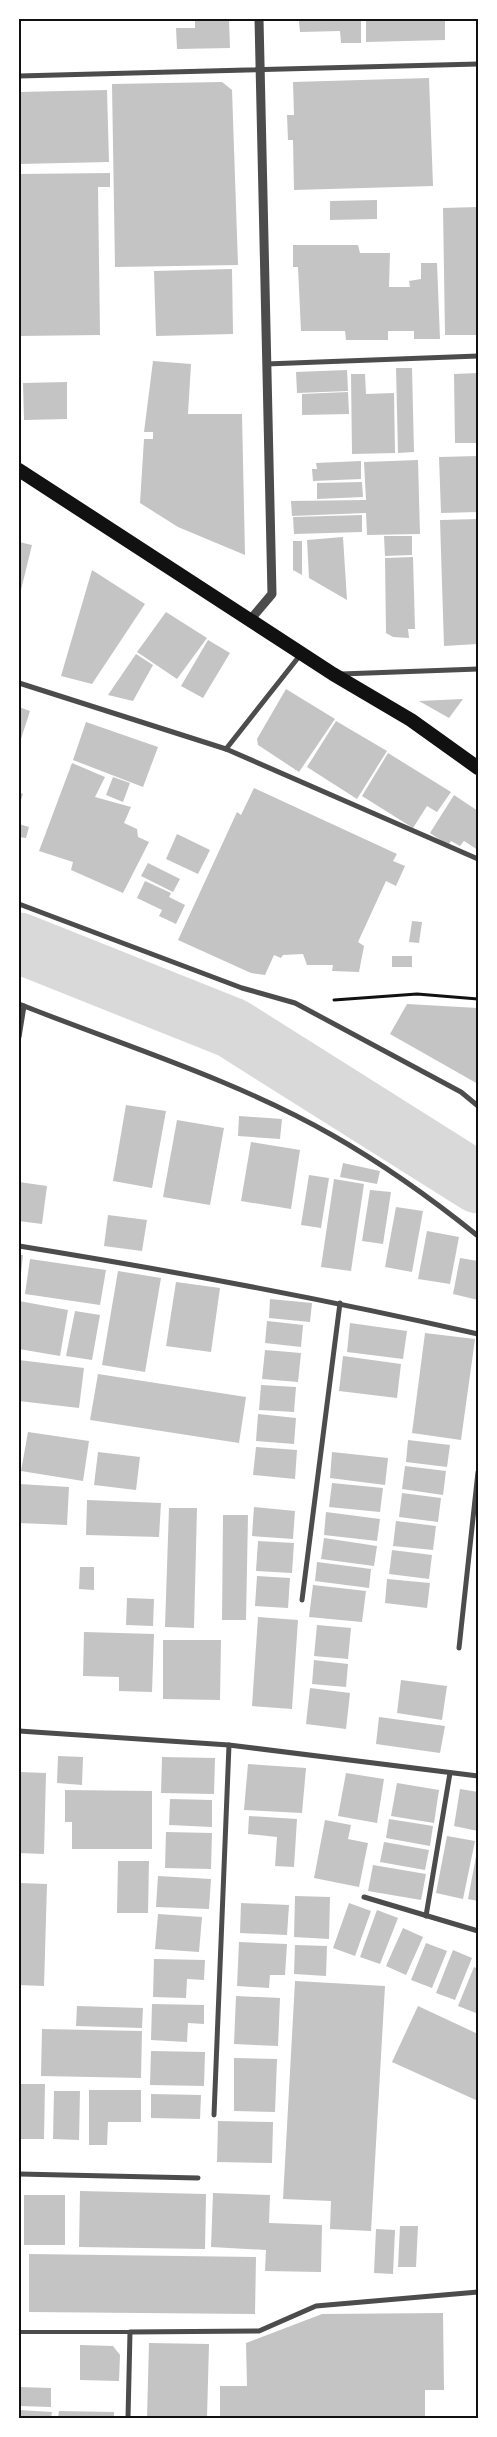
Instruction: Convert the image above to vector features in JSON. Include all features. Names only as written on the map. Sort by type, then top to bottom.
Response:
[{"type":"highway","points":[[19,470],[333,674],[411,720],[478,768]]},
{"type":"street","points":[[250,620],[272,594],[259,19]]},
{"type":"street","points":[[19,76],[478,64]]},
{"type":"street","points":[[266,364],[478,356]]},
{"type":"street","points":[[226,749],[302,654]]},
{"type":"street","points":[[333,674],[478,669]]},
{"type":"street","points":[[19,683],[226,749],[478,859]]},
{"type":"street","points":[[19,904],[242,988],[295,1003],[461,1092],[478,1106]]},
{"type":"street","points":[[19,1037],[22,1005],[232,1086],[332,1134],[407,1182],[478,1236]]},
{"type":"street","points":[[19,1246],[186,1273],[340,1303],[478,1334]]},
{"type":"street","points":[[302,1600],[340,1303]]},
{"type":"street","points":[[459,1648],[478,1472]]},
{"type":"street","points":[[19,1732],[229,1745],[478,1776]]},
{"type":"street","points":[[214,2115],[229,1745]]},
{"type":"street","points":[[426,1916],[450,1773]]},
{"type":"street","points":[[364,1898],[478,1932]]},
{"type":"street","points":[[19,2174],[198,2178]]},
{"type":"street","points":[[128,2418],[130,2332],[259,2331],[316,2306],[478,2292]]},
{"type":"lane","points":[[19,2332],[130,2332]]},
{"type":"path","points":[[295,1003],[417,994],[478,999]]},
{"type":"building","points":[[195,19],[229,19],[230,48],[177,49],[176,28],[195,28]]},
{"type":"building","points":[[293,19],[361,19],[361,43],[341,43],[340,31],[300,32],[299,21],[293,21]]},
{"type":"building","points":[[366,19],[445,19],[445,40],[366,42]]},
{"type":"building","points":[[429,78],[433,186],[294,190],[293,140],[288,140],[287,115],[294,115],[293,82]]},
{"type":"building","points":[[222,82],[232,90],[238,265],[115,267],[112,84]]},
{"type":"building","points":[[107,90],[109,162],[19,164],[19,92]]},
{"type":"building","points":[[110,173],[110,187],[98,187],[100,335],[19,336],[19,174]]},
{"type":"building","points":[[377,200],[377,219],[330,220],[330,201]]},
{"type":"building","points":[[478,207],[478,335],[445,335],[443,208]]},
{"type":"building","points":[[293,245],[358,245],[360,253],[390,253],[389,287],[410,287],[409,281],[421,279],[421,263],[437,263],[440,339],[414,339],[414,331],[388,331],[388,340],[346,340],[345,331],[301,331],[298,267],[293,267]]},
{"type":"building","points":[[232,269],[233,334],[156,336],[154,271]]},
{"type":"building","points":[[153,361],[191,364],[188,414],[242,414],[245,555],[178,527],[140,503],[144,439],[153,439],[153,432],[144,432]]},
{"type":"building","points":[[396,368],[412,368],[414,452],[398,453]]},
{"type":"building","points":[[347,370],[348,391],[297,393],[296,372]]},
{"type":"building","points":[[478,373],[478,443],[455,443],[454,374]]},
{"type":"building","points":[[351,374],[365,374],[366,394],[394,393],[395,453],[352,454]]},
{"type":"building","points":[[67,382],[67,419],[24,420],[23,383]]},
{"type":"building","points":[[348,392],[349,414],[302,415],[302,394]]},
{"type":"building","points":[[478,456],[478,512],[441,513],[439,457]]},
{"type":"building","points":[[418,460],[420,534],[367,535],[366,513],[292,516],[291,501],[366,500],[364,462]]},
{"type":"building","points":[[361,461],[361,479],[313,481],[312,469],[317,469],[316,463]]},
{"type":"building","points":[[362,482],[363,497],[317,499],[317,483]]},
{"type":"building","points":[[362,515],[362,532],[294,534],[293,517]]},
{"type":"building","points":[[478,519],[478,644],[444,646],[440,520]]},
{"type":"building","points":[[384,536],[412,536],[412,555],[385,556]]},
{"type":"building","points":[[343,537],[347,600],[309,578],[307,540]]},
{"type":"building","points":[[293,541],[302,541],[302,575],[293,570]]},
{"type":"building","points":[[19,542],[32,545],[19,598]]},
{"type":"building","points":[[413,557],[415,629],[408,629],[409,638],[393,637],[386,633],[385,558]]},
{"type":"building","points":[[92,570],[145,604],[92,684],[61,676]]},
{"type":"building","points":[[166,612],[207,638],[177,679],[137,652]]},
{"type":"building","points":[[208,640],[230,653],[203,698],[181,686]]},
{"type":"building","points":[[136,654],[153,665],[133,701],[108,695]]},
{"type":"building","points":[[286,689],[335,719],[299,772],[258,745],[257,739]]},
{"type":"building","points":[[463,699],[449,718],[419,701]]},
{"type":"building","points":[[19,707],[30,711],[19,745]]},
{"type":"building","points":[[336,721],[387,751],[357,799],[307,767]]},
{"type":"building","points":[[86,722],[158,747],[143,787],[73,760]]},
{"type":"building","points":[[388,753],[451,792],[437,812],[427,806],[413,828],[362,796]]},
{"type":"building","points":[[72,763],[105,777],[95,797],[131,807],[124,823],[137,829],[138,837],[149,842],[123,893],[71,870],[73,862],[39,851]]},
{"type":"building","points":[[113,777],[130,783],[123,802],[106,795]]},
{"type":"building","points":[[254,788],[397,854],[393,861],[405,866],[396,886],[386,881],[358,942],[364,946],[359,972],[332,971],[333,965],[307,965],[303,954],[283,955],[281,958],[274,955],[265,975],[251,973],[178,940],[237,812],[241,815]]},
{"type":"building","points":[[19,792],[23,794],[19,806]]},
{"type":"building","points":[[454,795],[478,811],[478,850],[464,841],[460,846],[451,841],[448,845],[430,833]]},
{"type":"building","points":[[19,824],[29,827],[26,838],[19,837]]},
{"type":"building","points":[[177,834],[210,850],[198,874],[166,859]]},
{"type":"building","points":[[148,863],[180,879],[173,892],[141,876]]},
{"type":"building","points":[[145,881],[171,893],[169,897],[185,905],[176,924],[159,916],[162,910],[137,898]]},
{"type":"building","points":[[412,921],[422,922],[419,943],[409,942]]},
{"type":"building","points":[[392,956],[412,956],[412,967],[392,967]]},
{"type":"building","points":[[407,1004],[478,1008],[478,1084],[390,1034]]},
{"type":"building","points":[[126,1105],[166,1111],[152,1188],[113,1181]]},
{"type":"building","points":[[239,1116],[282,1119],[280,1139],[238,1136]]},
{"type":"building","points":[[177,1120],[224,1128],[210,1205],[163,1197]]},
{"type":"building","points":[[251,1142],[300,1150],[291,1209],[241,1201]]},
{"type":"building","points":[[343,1163],[380,1171],[377,1184],[340,1177]]},
{"type":"building","points":[[309,1175],[329,1178],[321,1228],[301,1225]]},
{"type":"building","points":[[334,1179],[364,1184],[351,1271],[321,1267]]},
{"type":"building","points":[[19,1182],[47,1186],[42,1224],[19,1221]]},
{"type":"building","points":[[370,1190],[391,1192],[383,1244],[362,1241]]},
{"type":"building","points":[[396,1207],[423,1211],[412,1272],[385,1267]]},
{"type":"building","points":[[108,1215],[147,1220],[142,1251],[104,1246]]},
{"type":"building","points":[[427,1231],[459,1237],[450,1284],[418,1279]]},
{"type":"building","points":[[19,1255],[23,1255],[20,1282],[19,1282]]},
{"type":"building","points":[[460,1258],[478,1261],[478,1300],[453,1294]]},
{"type":"building","points":[[30,1259],[106,1270],[100,1305],[25,1294]]},
{"type":"building","points":[[118,1271],[161,1278],[145,1372],[102,1365]]},
{"type":"building","points":[[176,1282],[220,1288],[211,1352],[166,1346]]},
{"type":"building","points":[[270,1299],[312,1303],[310,1322],[269,1318]]},
{"type":"building","points":[[19,1301],[68,1310],[60,1356],[19,1349]]},
{"type":"building","points":[[75,1311],[100,1315],[92,1360],[66,1356]]},
{"type":"building","points":[[267,1321],[303,1325],[301,1347],[265,1343]]},
{"type":"building","points":[[350,1323],[407,1331],[403,1359],[347,1352]]},
{"type":"building","points":[[425,1333],[475,1339],[461,1440],[412,1433]]},
{"type":"building","points":[[265,1350],[301,1353],[298,1382],[262,1379]]},
{"type":"building","points":[[343,1356],[401,1364],[397,1398],[339,1391]]},
{"type":"building","points":[[19,1360],[84,1368],[79,1408],[19,1401]]},
{"type":"building","points":[[98,1374],[246,1397],[239,1443],[90,1420]]},
{"type":"building","points":[[261,1385],[296,1387],[294,1412],[259,1410]]},
{"type":"building","points":[[258,1414],[296,1418],[294,1444],[256,1441]]},
{"type":"building","points":[[28,1432],[89,1441],[83,1481],[21,1471]]},
{"type":"building","points":[[408,1440],[450,1445],[447,1467],[406,1462]]},
{"type":"building","points":[[256,1447],[297,1450],[295,1479],[253,1475]]},
{"type":"building","points":[[98,1452],[140,1457],[136,1490],[94,1485]]},
{"type":"building","points":[[332,1452],[388,1458],[385,1485],[330,1478]]},
{"type":"building","points":[[405,1466],[446,1471],[443,1495],[402,1489]]},
{"type":"building","points":[[332,1483],[383,1488],[380,1512],[329,1507]]},
{"type":"building","points":[[19,1484],[69,1487],[67,1525],[19,1523]]},
{"type":"building","points":[[402,1493],[441,1498],[438,1522],[399,1517]]},
{"type":"building","points":[[87,1500],[161,1503],[159,1537],[86,1535]]},
{"type":"building","points":[[254,1507],[295,1511],[293,1539],[252,1536]]},
{"type":"building","points":[[169,1508],[197,1508],[194,1628],[165,1627]]},
{"type":"building","points":[[326,1512],[380,1519],[377,1541],[324,1535]]},
{"type":"building","points":[[223,1515],[248,1515],[246,1620],[222,1620]]},
{"type":"building","points":[[396,1521],[436,1526],[433,1550],[393,1546]]},
{"type":"building","points":[[324,1538],[377,1546],[374,1566],[321,1559]]},
{"type":"building","points":[[258,1541],[294,1543],[292,1573],[256,1571]]},
{"type":"building","points":[[392,1550],[432,1555],[429,1579],[389,1574]]},
{"type":"building","points":[[317,1562],[371,1569],[369,1588],[315,1581]]},
{"type":"building","points":[[80,1567],[94,1567],[94,1590],[79,1589]]},
{"type":"building","points":[[257,1576],[290,1578],[288,1608],[255,1606]]},
{"type":"building","points":[[387,1579],[430,1583],[427,1608],[385,1603]]},
{"type":"building","points":[[313,1585],[366,1591],[362,1622],[309,1617]]},
{"type":"building","points":[[127,1598],[154,1599],[153,1626],[126,1625]]},
{"type":"building","points":[[258,1617],[298,1620],[292,1709],[252,1706]]},
{"type":"building","points":[[317,1625],[351,1628],[348,1659],[314,1656]]},
{"type":"building","points":[[84,1632],[154,1634],[152,1692],[119,1691],[119,1677],[83,1676]]},
{"type":"building","points":[[163,1640],[221,1640],[220,1700],[163,1699]]},
{"type":"building","points":[[314,1660],[348,1664],[346,1687],[312,1684]]},
{"type":"building","points":[[401,1680],[447,1686],[442,1720],[397,1713]]},
{"type":"building","points":[[310,1688],[350,1693],[346,1729],[306,1724]]},
{"type":"building","points":[[379,1717],[445,1726],[440,1753],[376,1744]]},
{"type":"building","points":[[58,1756],[83,1757],[82,1785],[57,1783]]},
{"type":"building","points":[[162,1757],[215,1758],[214,1794],[161,1793]]},
{"type":"building","points":[[248,1764],[306,1768],[302,1813],[244,1810]]},
{"type":"building","points":[[19,1772],[46,1773],[44,1854],[19,1853]]},
{"type":"building","points":[[346,1773],[384,1779],[377,1823],[338,1816]]},
{"type":"building","points":[[397,1783],[439,1790],[434,1823],[391,1816]]},
{"type":"building","points":[[460,1789],[478,1792],[478,1831],[454,1826]]},
{"type":"building","points":[[65,1790],[152,1791],[152,1849],[72,1849],[72,1822],[65,1822]]},
{"type":"building","points":[[170,1799],[212,1800],[212,1827],[169,1825]]},
{"type":"building","points":[[249,1816],[297,1819],[294,1867],[275,1866],[277,1837],[248,1834]]},
{"type":"building","points":[[389,1819],[433,1826],[430,1846],[386,1838]]},
{"type":"building","points":[[325,1820],[351,1825],[348,1839],[368,1843],[359,1887],[314,1878]]},
{"type":"building","points":[[166,1832],[212,1833],[211,1869],[165,1868]]},
{"type":"building","points":[[447,1836],[475,1841],[463,1899],[436,1893]]},
{"type":"building","points":[[384,1842],[429,1850],[425,1870],[380,1862]]},
{"type":"building","points":[[478,1851],[478,1901],[468,1899]]},
{"type":"building","points":[[118,1861],[149,1861],[148,1913],[117,1913]]},
{"type":"building","points":[[373,1865],[426,1874],[421,1900],[368,1891]]},
{"type":"building","points":[[158,1876],[211,1879],[209,1909],[156,1907]]},
{"type":"building","points":[[19,1883],[47,1884],[44,1986],[19,1985]]},
{"type":"building","points":[[295,1896],[330,1897],[329,1939],[294,1937]]},
{"type":"building","points":[[241,1903],[289,1905],[287,1935],[240,1933]]},
{"type":"building","points":[[349,1903],[371,1911],[355,1956],[333,1948]]},
{"type":"building","points":[[377,1910],[398,1918],[380,1964],[360,1957]]},
{"type":"building","points":[[158,1914],[202,1917],[199,1952],[155,1949]]},
{"type":"building","points":[[403,1928],[423,1937],[406,1975],[386,1966]]},
{"type":"building","points":[[239,1942],[287,1944],[285,1975],[270,1975],[269,1988],[237,1986]]},
{"type":"building","points":[[426,1943],[447,1951],[432,1988],[411,1980]]},
{"type":"building","points":[[295,1945],[327,1946],[326,1976],[294,1974]]},
{"type":"building","points":[[453,1950],[472,1958],[455,2000],[436,1993]]},
{"type":"building","points":[[154,1959],[205,1960],[204,1980],[187,1979],[186,1998],[153,1997]]},
{"type":"building","points":[[474,1967],[478,1969],[478,2008],[476,2013],[458,2006]]},
{"type":"building","points":[[295,1981],[385,1986],[371,2231],[330,2229],[331,2201],[283,2199]]},
{"type":"building","points":[[236,1996],[280,1998],[278,2046],[234,2044]]},
{"type":"building","points":[[152,2004],[204,2005],[204,2024],[188,2023],[187,2042],[151,2040]]},
{"type":"building","points":[[77,2006],[143,2008],[142,2028],[76,2026]]},
{"type":"building","points":[[418,2006],[478,2034],[478,2101],[392,2062]]},
{"type":"building","points":[[42,2029],[142,2031],[141,2078],[41,2076]]},
{"type":"building","points":[[151,2051],[205,2052],[204,2086],[150,2085]]},
{"type":"building","points":[[234,2058],[277,2059],[275,2112],[234,2111]]},
{"type":"building","points":[[19,2084],[45,2084],[44,2139],[19,2139]]},
{"type":"building","points":[[89,2090],[141,2090],[141,2122],[108,2122],[107,2145],[89,2145]]},
{"type":"building","points":[[54,2091],[80,2091],[79,2140],[53,2139]]},
{"type":"building","points":[[151,2094],[201,2095],[200,2119],[151,2118]]},
{"type":"building","points":[[218,2121],[273,2122],[272,2163],[217,2162]]},
{"type":"building","points":[[80,2191],[206,2194],[205,2249],[79,2247]]},
{"type":"building","points":[[213,2193],[270,2195],[269,2223],[322,2225],[321,2272],[265,2271],[266,2250],[211,2247]]},
{"type":"building","points":[[24,2195],[65,2195],[65,2245],[24,2245]]},
{"type":"building","points":[[400,2226],[418,2226],[416,2267],[398,2267]]},
{"type":"building","points":[[376,2229],[395,2230],[393,2274],[374,2273]]},
{"type":"building","points":[[29,2254],[256,2257],[255,2314],[29,2312]]},
{"type":"building","points":[[443,2313],[444,2390],[425,2390],[425,2418],[220,2418],[220,2386],[247,2386],[246,2343],[322,2314]]},
{"type":"building","points":[[149,2343],[209,2344],[207,2418],[147,2418]]},
{"type":"building","points":[[80,2345],[113,2346],[120,2355],[119,2381],[80,2380]]},
{"type":"building","points":[[19,2387],[51,2388],[51,2407],[19,2406]]},
{"type":"building","points":[[19,2410],[52,2412],[51,2418],[19,2418]]},
{"type":"building","points":[[59,2411],[114,2412],[114,2418],[58,2418]]},
{"type":"waterway","points":[[19,943],[232,1028],[478,1183]]}]
